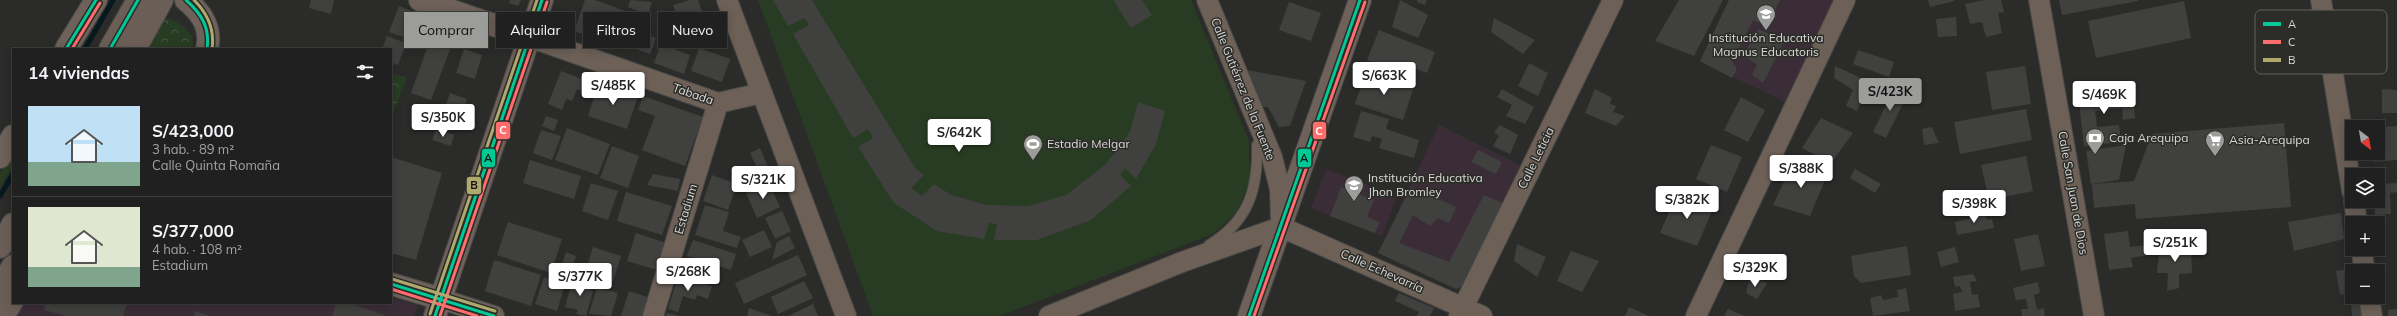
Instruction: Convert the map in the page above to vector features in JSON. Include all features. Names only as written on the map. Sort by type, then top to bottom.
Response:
[{"type":"main road","points":[[67,48],[96,0]]},
{"type":"main road","points":[[111,48],[138,0]]},
{"type":"main road","points":[[135,48],[162,0]]},
{"type":"main road","points":[[186,0],[198,11],[205,22],[208,36],[207,48]]},
{"type":"main road","name":"Tabada","points":[[420,0],[496,26]]},
{"type":"main road","points":[[538,12],[542,0]]},
{"type":"main road","points":[[1250,316],[1278,228],[1360,0]]},
{"type":"main road","points":[[392,285],[438,308],[525,48]]},
{"type":"main road","points":[[0,157],[12,138]]},
{"type":"main road","points":[[0,247],[12,226]]},
{"type":"main road","points":[[0,289],[12,268]]},
{"type":"main road","points":[[3,316],[12,302]]},
{"type":"street","points":[[727,0],[846,316]]},
{"type":"street","name":"Calle Gutiérrez de la Fuente","points":[[1207,0],[1272,157],[1280,189],[1278,228]]},
{"type":"street","name":"Calle Leticia","points":[[1462,312],[1613,0]]},
{"type":"street","points":[[1696,316],[1845,0]]},
{"type":"street","name":"Calle San Juan de Dios","points":[[2039,0],[2094,316]]},
{"type":"street","points":[[2321,0],[2323,10]]},
{"type":"street","name":"Tabada","points":[[560,48],[718,103],[762,93]]},
{"type":"street","points":[[2333,74],[2348,168]]},
{"type":"street","name":"Estadium","points":[[654,316],[718,103]]},
{"type":"street","points":[[1049,316],[1182,262],[1278,228]]},
{"type":"street","name":"Calle Echevarría","points":[[1278,228],[1462,312],[1482,316]]},
{"type":"street","points":[[2370,304],[2372,316]]},
{"type":"street","points":[[438,308],[494,316]]},
{"type":"lane","name":"Calle Gutiérrez de la Fuente","points":[[1197,0],[1257,145],[1273,195],[1278,228]]},
{"type":"lane","points":[[1182,262],[1218,240],[1236,224],[1247,205],[1256,183],[1257,145]]},
{"type":"shaded area","name":"Institución Educativa Magnus Educatoris","points":[[1729,0],[1833,0],[1785,102],[1700,61]]},
{"type":"shaded area","points":[[1439,125],[1520,165],[1464,285],[1456,289],[1378,253]]},
{"type":"shaded area","name":"Institución Educativa Jhon Bromley","points":[[1326,169],[1397,196],[1382,236],[1311,208]]},
{"type":"shaded area","points":[[392,297],[418,306],[414,316],[16,316],[23,304],[392,304]]},
{"type":"green space","name":"Estadio Melgar","points":[[758,0],[1191,0],[1249,141],[1250,181],[1236,213],[1213,234],[1000,316],[873,316]]},
{"type":"green space","points":[[165,17],[186,28],[192,37],[192,48],[148,48]]},
{"type":"green space","points":[[392,73],[407,78],[392,116]]},
{"type":"green space","points":[[12,155],[12,167],[0,187],[0,174]]},
{"type":"building","points":[[311,0],[334,0],[331,14],[309,8]]},
{"type":"building","points":[[510,0],[521,0],[518,6],[509,3]]},
{"type":"building","points":[[585,0],[595,0],[628,12],[583,12],[583,34],[575,31]]},
{"type":"building","points":[[630,0],[652,2],[649,12],[640,12],[628,7]]},
{"type":"building","points":[[690,0],[698,0],[702,12],[675,12],[673,5]]},
{"type":"building","points":[[773,0],[812,0],[915,168],[924,175],[911,188],[922,196],[934,184],[951,195],[987,205],[1028,206],[1066,195],[1105,165],[1130,132],[1138,102],[1165,111],[1156,144],[1136,179],[1125,168],[1120,175],[1131,186],[1091,220],[1037,240],[994,240],[997,224],[989,223],[984,239],[937,231],[894,203],[858,147],[873,138],[868,129],[853,138],[793,34],[809,25],[805,18],[788,26]]},
{"type":"building","points":[[1113,0],[1142,0],[1152,15],[1131,28]]},
{"type":"building","points":[[1400,0],[1428,15],[1418,38],[1392,27]]},
{"type":"building","points":[[1417,0],[1427,0],[1425,5],[1417,2]]},
{"type":"building","points":[[1679,0],[1723,0],[1694,56],[1655,41]]},
{"type":"building","points":[[1729,0],[1780,0],[1767,27],[1753,20],[1732,61],[1737,69],[1732,78],[1700,61]]},
{"type":"building","points":[[1928,0],[1954,0],[1954,1],[1930,7]]},
{"type":"building","points":[[1984,0],[2001,0],[2004,12],[1998,13],[2002,33],[1986,37],[1982,22],[1970,24],[1965,4]]},
{"type":"building","points":[[2059,0],[2138,0],[2138,1],[2062,15]]},
{"type":"building","points":[[2184,1],[2191,38],[2096,58],[2088,21]]},
{"type":"building","points":[[1289,2],[1321,13],[1311,41],[1279,30]]},
{"type":"building","points":[[399,6],[415,12],[404,12],[404,37],[389,32]]},
{"type":"building","points":[[1956,17],[1957,36],[1938,37],[1936,19]]},
{"type":"building","points":[[1494,18],[1535,40],[1523,54],[1491,32]]},
{"type":"building","points":[[1758,29],[1785,40],[1763,83],[1752,75],[1757,65],[1743,55]]},
{"type":"building","points":[[1379,30],[1435,52],[1427,73],[1416,69],[1413,78],[1367,60]]},
{"type":"building","points":[[387,36],[404,42],[404,48],[398,65],[392,63],[392,48],[382,48]]},
{"type":"building","points":[[650,36],[656,38],[650,54],[633,48],[650,48]]},
{"type":"building","points":[[427,48],[450,48],[431,100],[411,93]]},
{"type":"building","points":[[660,48],[672,48],[690,55],[684,74],[654,63]]},
{"type":"building","points":[[699,48],[730,59],[722,82],[691,71]]},
{"type":"building","points":[[464,49],[482,55],[475,79],[456,73]]},
{"type":"building","points":[[1858,50],[1894,62],[1889,77],[1853,64]]},
{"type":"building","points":[[1529,63],[1548,73],[1538,96],[1518,86]]},
{"type":"building","points":[[1835,66],[1870,82],[1857,111],[1846,106],[1853,90],[1834,78]]},
{"type":"building","points":[[2025,66],[2031,104],[1992,110],[1986,72]]},
{"type":"building","points":[[1242,69],[1306,81],[1290,126],[1279,127],[1268,107],[1259,107]]},
{"type":"building","points":[[561,71],[592,83],[588,93],[577,89],[572,101],[566,99],[562,110],[548,104]]},
{"type":"building","points":[[1366,71],[1414,87],[1403,120],[1355,104]]},
{"type":"building","points":[[598,84],[638,96],[627,129],[588,116]]},
{"type":"building","points":[[1895,87],[1908,93],[1886,138],[1873,132]]},
{"type":"building","points":[[2132,88],[2135,118],[2123,120],[2122,108],[2095,111],[2097,127],[2119,125],[2121,142],[2084,146],[2078,94]]},
{"type":"building","points":[[1502,89],[1534,107],[1525,124],[1506,116],[1512,105],[1497,97]]},
{"type":"building","points":[[1595,89],[1612,98],[1610,104],[1616,106],[1613,112],[1625,116],[1616,126],[1585,113]]},
{"type":"building","points":[[2382,89],[2397,90],[2397,113],[2382,113]]},
{"type":"building","points":[[450,93],[467,99],[461,119],[443,113]]},
{"type":"building","points":[[643,96],[703,117],[685,166],[642,150],[655,116],[638,110]]},
{"type":"building","points":[[1741,97],[1765,110],[1748,142],[1724,130]]},
{"type":"building","points":[[2026,109],[2032,140],[1960,154],[1954,122]]},
{"type":"building","points":[[1361,111],[1389,119],[1386,129],[1419,140],[1414,158],[1379,148],[1382,139],[1372,136],[1370,142],[1353,137]]},
{"type":"building","points":[[546,116],[558,120],[554,131],[542,126]]},
{"type":"building","points":[[1821,118],[1853,133],[1831,163],[1802,148]]},
{"type":"building","name":"Asia-Arequipa","points":[[2284,123],[2291,207],[2136,219],[2135,204],[2094,208],[2092,184],[2134,181],[2152,134]]},
{"type":"building","points":[[1500,125],[1518,135],[1510,154],[1493,146],[1499,136],[1494,132]]},
{"type":"building","points":[[2397,126],[2397,160],[2374,162],[2373,160],[2385,160],[2385,127]]},
{"type":"building","points":[[1932,127],[1939,143],[1924,145],[1922,129]]},
{"type":"building","points":[[567,128],[610,144],[598,175],[555,160]]},
{"type":"building","points":[[436,129],[454,135],[451,146],[432,140]]},
{"type":"building","points":[[541,130],[561,136],[552,160],[533,153]]},
{"type":"building","points":[[1711,145],[1742,157],[1727,192],[1696,179]]},
{"type":"building","points":[[2126,145],[2119,180],[2091,184],[2086,151]]},
{"type":"building","points":[[612,146],[639,156],[628,188],[600,178]]},
{"type":"building","points":[[760,148],[773,178],[764,183],[750,153]]},
{"type":"building","points":[[1478,150],[1502,162],[1496,174],[1471,162]]},
{"type":"building","points":[[2026,156],[2033,191],[1989,200],[1981,165]]},
{"type":"building","points":[[392,157],[442,173],[416,260],[392,253]]},
{"type":"building","points":[[530,160],[581,176],[574,199],[523,183]]},
{"type":"building","points":[[1794,160],[1828,173],[1810,216],[1773,205]]},
{"type":"building","points":[[1855,169],[1881,184],[1875,193],[1850,178]]},
{"type":"building","points":[[653,174],[680,179],[678,191],[647,185]]},
{"type":"building","points":[[712,175],[737,184],[728,210],[703,201]]},
{"type":"building","points":[[591,183],[618,191],[608,220],[582,211]]},
{"type":"building","points":[[769,183],[780,207],[757,218],[746,193]]},
{"type":"building","points":[[2397,183],[2397,192],[2390,193],[2391,214],[2375,215],[2375,208],[2385,208],[2385,184]]},
{"type":"building","points":[[1341,187],[1374,200],[1367,217],[1380,222],[1375,233],[1330,216]]},
{"type":"building","points":[[1411,187],[1456,207],[1449,223],[1438,218],[1430,226],[1413,215],[1399,243],[1449,262],[1484,195],[1503,203],[1464,285],[1456,289],[1378,253]]},
{"type":"building","points":[[626,192],[672,206],[662,235],[617,221]]},
{"type":"building","points":[[1677,194],[1713,209],[1697,246],[1660,233]]},
{"type":"building","points":[[705,205],[729,212],[723,231],[741,237],[737,248],[695,235]]},
{"type":"building","points":[[782,211],[791,231],[775,239],[765,218]]},
{"type":"building","points":[[1985,212],[1987,220],[1992,219],[1994,228],[1957,235],[1955,222],[1969,219],[1971,214]]},
{"type":"building","points":[[2341,213],[2344,239],[2294,251],[2288,222]]},
{"type":"building","points":[[508,222],[562,239],[551,273],[497,255]]},
{"type":"building","points":[[764,230],[772,247],[750,257],[742,240]]},
{"type":"building","points":[[2128,231],[2130,247],[2147,245],[2149,255],[2131,258],[2133,267],[2109,270],[2104,234]]},
{"type":"building","points":[[636,233],[666,243],[657,270],[627,261]]},
{"type":"building","points":[[2038,234],[2045,266],[2021,271],[2014,239]]},
{"type":"building","points":[[789,236],[795,248],[772,260],[777,242]]},
{"type":"building","points":[[693,240],[736,254],[731,270],[687,256]]},
{"type":"building","points":[[1517,244],[1546,257],[1537,277],[1514,261]]},
{"type":"building","points":[[2160,244],[2191,246],[2192,273],[2179,274],[2179,288],[2167,291],[2168,273],[2157,273]]},
{"type":"building","points":[[1907,246],[1911,275],[1861,283],[1854,276],[1851,256]]},
{"type":"building","points":[[593,247],[621,256],[613,281],[585,272]]},
{"type":"building","points":[[1955,247],[1959,262],[1941,267],[1937,252]]},
{"type":"building","points":[[1571,251],[1599,261],[1582,292],[1557,281]]},
{"type":"building","points":[[566,252],[576,256],[570,274],[560,271]]},
{"type":"building","points":[[798,255],[807,275],[744,304],[735,283]]},
{"type":"building","points":[[687,259],[712,267],[709,277],[696,272],[694,279],[682,274]]},
{"type":"building","points":[[494,260],[541,275],[531,306],[485,291]]},
{"type":"building","points":[[2345,270],[2345,294],[2340,295],[2336,271]]},
{"type":"building","points":[[1973,274],[1977,281],[1970,282],[1972,295],[1978,294],[1980,307],[1955,311],[1953,294],[1962,292],[1960,286],[1955,287],[1953,277]]},
{"type":"building","points":[[678,276],[712,286],[708,299],[697,295],[695,300],[683,296],[678,312],[668,309]]},
{"type":"building","points":[[544,277],[565,284],[557,311],[535,304]]},
{"type":"building","points":[[1750,278],[1767,283],[1757,299],[1746,293]]},
{"type":"building","points":[[577,279],[593,283],[590,290],[593,291],[586,316],[576,314],[578,310],[565,307],[571,286],[575,287]]},
{"type":"building","points":[[804,281],[813,298],[778,314],[771,297]]},
{"type":"building","points":[[2038,282],[2040,293],[2034,295],[2037,310],[2044,308],[2045,316],[2022,316],[2021,309],[2028,309],[2026,299],[2016,300],[2013,288]]},
{"type":"building","points":[[597,287],[618,293],[611,316],[589,314]]},
{"type":"building","points":[[1906,288],[1910,311],[1873,316],[1870,298],[1881,295],[1883,300],[1898,297],[1897,290]]},
{"type":"building","points":[[629,291],[650,298],[644,316],[621,316]]},
{"type":"building","points":[[1399,293],[1434,308],[1430,316],[1417,316],[1419,312],[1395,301]]},
{"type":"building","points":[[46,304],[127,304],[123,316],[66,316],[44,310]]},
{"type":"building","points":[[336,304],[352,304],[387,316],[332,316]]},
{"type":"building","points":[[813,304],[818,316],[788,316]]},
{"type":"building","points":[[2351,304],[2365,304],[2367,316],[2352,316]]},
{"type":"building","points":[[1629,307],[1649,316],[1625,316]]},
{"type":"building","points":[[749,308],[772,316],[747,316]]},
{"type":"building","points":[[1728,309],[1745,316],[1724,316]]},
{"type":"building","points":[[2397,309],[2397,316],[2388,316],[2388,310]]},
{"type":"building","points":[[195,311],[211,316],[194,316]]},
{"type":"building","points":[[667,313],[677,315],[677,316],[666,316]]},
{"type":"waterway","points":[[86,48],[113,0]]},
{"type":"waterway","points":[[0,196],[12,176]]},
{"type":"transit line","name":"A","points":[[67,48],[96,0]]},
{"type":"transit line","name":"A","points":[[111,48],[138,0]]},
{"type":"transit line","name":"A","points":[[186,0],[192,5],[204,22],[208,41],[207,48]]},
{"type":"transit line","name":"B","points":[[194,0],[207,16],[211,28],[212,48]]},
{"type":"transit line","name":"B","points":[[430,314],[537,0]]},
{"type":"transit line","name":"A","points":[[435,316],[542,0]]},
{"type":"transit line","name":"A","points":[[1249,316],[1360,0]]},
{"type":"transit line","name":"C","points":[[440,316],[547,2]]},
{"type":"transit line","name":"C","points":[[1254,316],[1365,2]]},
{"type":"transit line","name":"C","points":[[73,48],[100,3]]},
{"type":"transit line","name":"B","points":[[392,279],[495,311]]},
{"type":"transit line","name":"A","points":[[392,284],[494,316]]},
{"type":"transit line","name":"C","points":[[392,289],[477,316]]},
{"type":"place","name":"Institución Educativa Magnus Educatoris","points":[[1766,31]]},
{"type":"place","name":"Caja Arequipa","points":[[2095,155]]},
{"type":"place","name":"Asia-Arequipa","points":[[2215,157]]},
{"type":"place","name":"Estadio Melgar","points":[[1033,161]]},
{"type":"place","name":"Institución Educativa Jhon Bromley","points":[[1354,202]]}]
